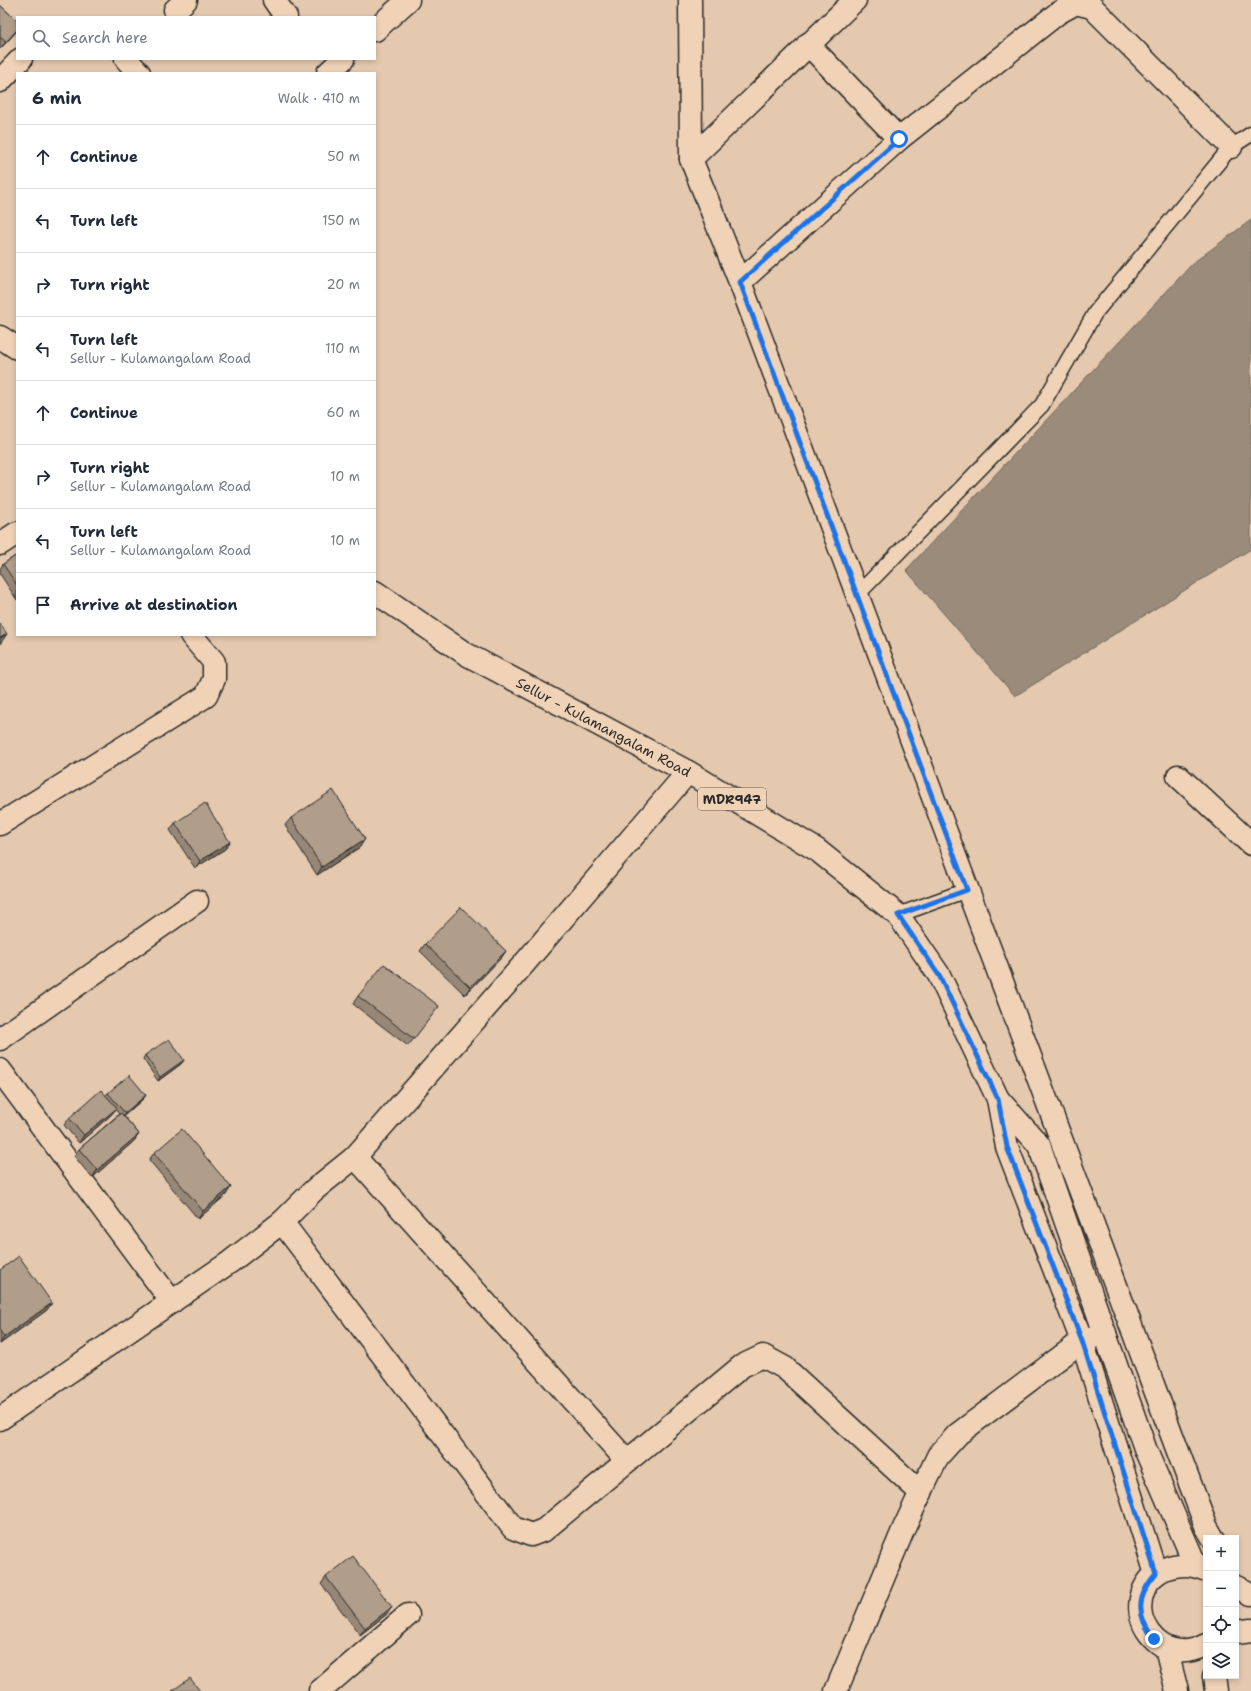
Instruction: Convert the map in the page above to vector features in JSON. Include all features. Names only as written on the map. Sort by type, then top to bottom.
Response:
[{"type":"street","points":[[274,0],[285,16]]},
{"type":"street","points":[[376,29],[408,0]]},
{"type":"street","points":[[690,0],[691,159],[740,282],[967,890],[1210,1535]]},
{"type":"street","points":[[691,159],[855,0]]},
{"type":"street","points":[[740,282],[899,139],[1058,13],[1076,3],[1092,7],[1231,147]]},
{"type":"street","points":[[808,44],[899,139]]},
{"type":"street","points":[[0,81],[20,60]]},
{"type":"street","points":[[127,60],[139,72]]},
{"type":"street","points":[[317,60],[326,72]]},
{"type":"street","points":[[328,72],[342,60]]},
{"type":"street","points":[[0,337],[16,347]]},
{"type":"street","points":[[0,544],[16,534]]},
{"type":"street","name":"Sellur - Kulamangalam Road","points":[[376,593],[466,654],[688,772],[817,850],[898,915],[939,975],[998,1099],[1007,1147],[1082,1341],[1156,1574]]},
{"type":"street","points":[[0,824],[206,696],[214,679],[214,662],[192,636]]},
{"type":"street","points":[[0,1420],[230,1262],[282,1222],[314,1190],[355,1157],[523,965],[688,772]]},
{"type":"street","points":[[1178,776],[1251,844]]},
{"type":"street","points":[[0,1039],[196,901]]},
{"type":"street","points":[[0,1070],[172,1302]]},
{"type":"street","points":[[998,1099],[1039,1145],[1146,1451],[1201,1568]]},
{"type":"street","points":[[355,1157],[627,1461]]},
{"type":"street","points":[[282,1222],[513,1528],[531,1535],[544,1530],[742,1366],[763,1356],[785,1368],[921,1493]]},
{"type":"street","points":[[836,1691],[904,1528],[938,1456],[958,1434],[1082,1341],[1105,1334]]},
{"type":"street","points":[[1201,1568],[1182,1564],[1168,1567],[1156,1574],[1147,1585],[1141,1598],[1140,1614],[1145,1628],[1154,1639],[1166,1648],[1180,1652],[1194,1650],[1203,1646]]},
{"type":"street","points":[[320,1691],[408,1615]]},
{"type":"street","points":[[1239,1632],[1251,1630]]},
{"type":"street","points":[[1166,1648],[1177,1691]]},
{"type":"street","points":[[1214,1679],[1216,1691]]},
{"type":"lane","points":[[857,594],[1042,405],[1094,313],[1231,147],[1251,134]]},
{"type":"lane","points":[[898,915],[967,890]]},
{"type":"shaded area","points":[[1251,220],[1251,549],[1015,696],[906,570],[1194,262]]},
{"type":"building","points":[[0,5],[16,20],[16,31],[6,42],[0,37]]},
{"type":"building","points":[[16,556],[16,584],[3,564]]},
{"type":"building","points":[[0,623],[7,634],[0,638]]},
{"type":"building","points":[[333,790],[365,839],[322,867],[291,818]]},
{"type":"building","points":[[205,803],[230,842],[200,861],[175,823]]},
{"type":"building","points":[[461,907],[506,951],[470,987],[425,944]]},
{"type":"building","points":[[384,964],[439,1006],[414,1039],[358,996]]},
{"type":"building","points":[[169,1039],[184,1060],[160,1077],[145,1055]]},
{"type":"building","points":[[129,1075],[146,1095],[125,1113],[108,1093]]},
{"type":"building","points":[[101,1090],[117,1108],[84,1135],[69,1118]]},
{"type":"building","points":[[121,1113],[139,1134],[97,1170],[79,1149]]},
{"type":"building","points":[[182,1129],[231,1187],[203,1211],[154,1153]]},
{"type":"building","points":[[19,1256],[52,1303],[4,1337],[0,1331],[0,1270]]},
{"type":"building","points":[[353,1556],[392,1607],[365,1628],[326,1577]]},
{"type":"building","points":[[190,1678],[200,1691],[172,1691]]},
{"type":"route","points":[[899,139],[740,282],[967,890],[898,915],[939,975],[998,1099],[1007,1147],[1082,1341],[1156,1574],[1147,1585],[1141,1598],[1140,1614],[1145,1628],[1154,1639]]}]
